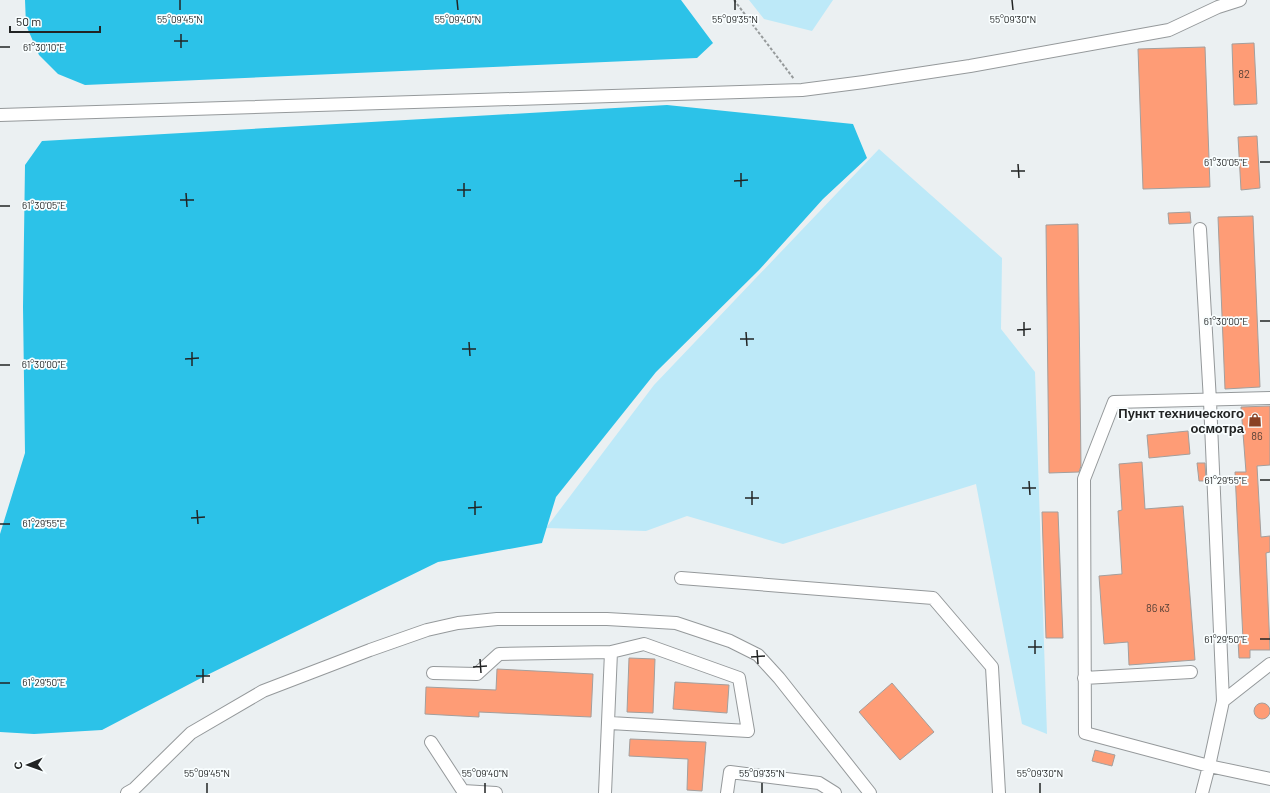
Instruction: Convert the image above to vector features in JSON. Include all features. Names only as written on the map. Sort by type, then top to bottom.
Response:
[{"type":"lane","points":[[0,115],[802,90],[970,66],[1169,30],[1218,6],[1240,0]]},
{"type":"lane","points":[[1200,229],[1210,401],[1223,701],[1210,766],[1202,793]]},
{"type":"lane","points":[[1270,398],[1210,401],[1114,402],[1084,479],[1085,733],[1210,766],[1270,779]]},
{"type":"lane","points":[[681,578],[933,598],[992,667],[999,793]]},
{"type":"lane","points":[[127,793],[134,789],[191,733],[257,695],[384,645],[427,630],[458,623],[497,619],[606,619],[676,623],[730,641],[758,655],[780,678],[870,793]]},
{"type":"lane","points":[[433,673],[477,674],[499,654],[611,652],[644,644],[739,678],[748,731],[610,723]]},
{"type":"lane","points":[[605,793],[610,723],[611,652]]},
{"type":"lane","points":[[1223,701],[1270,664]]},
{"type":"lane","points":[[1084,678],[1191,672]]},
{"type":"lane","points":[[431,742],[463,791],[496,793]]},
{"type":"lane","points":[[727,793],[730,772],[819,783],[835,793]]},
{"type":"path","points":[[734,0],[802,90]]},
{"type":"shaded area","points":[[749,0],[833,0],[812,31],[764,19]]},
{"type":"shaded area","points":[[879,149],[1002,258],[1001,329],[1035,372],[1047,734],[1022,724],[976,484],[783,544],[687,516],[646,531],[546,528],[654,385]]},
{"type":"water","points":[[25,0],[681,0],[713,43],[697,58],[85,85],[58,74],[39,55],[26,25]]},
{"type":"water","points":[[667,105],[853,124],[867,158],[823,199],[759,270],[656,372],[556,497],[542,543],[438,562],[203,677],[102,730],[34,734],[0,732],[0,534],[25,453],[23,307],[25,165],[42,141]]},
{"type":"building","points":[[1254,43],[1257,104],[1234,105],[1232,44]]},
{"type":"building","points":[[1205,47],[1210,187],[1143,189],[1138,49]]},
{"type":"building","points":[[1257,136],[1260,188],[1241,190],[1238,137]]},
{"type":"building","points":[[1190,212],[1191,223],[1169,224],[1168,213]]},
{"type":"building","points":[[1253,216],[1260,387],[1225,389],[1218,217]]},
{"type":"building","points":[[1078,224],[1081,466],[1079,472],[1049,473],[1046,225]]},
{"type":"building","points":[[1270,406],[1270,465],[1257,466],[1261,537],[1270,536],[1270,552],[1266,553],[1270,650],[1250,650],[1250,658],[1239,658],[1238,640],[1243,640],[1235,472],[1246,472],[1241,407]]},
{"type":"building","points":[[1188,431],[1190,454],[1149,458],[1147,435]]},
{"type":"building","points":[[1142,462],[1145,509],[1183,506],[1195,660],[1129,665],[1128,642],[1104,644],[1099,576],[1122,574],[1118,511],[1122,510],[1119,464]]},
{"type":"building","points":[[1197,463],[1205,463],[1206,481],[1199,481]]},
{"type":"building","points":[[1042,512],[1058,512],[1063,638],[1046,638]]},
{"type":"building","points":[[629,658],[655,659],[653,713],[627,712]]},
{"type":"building","points":[[497,669],[593,674],[591,717],[479,712],[479,717],[425,714],[426,687],[496,690]]},
{"type":"building","points":[[675,682],[729,685],[727,713],[673,709]]},
{"type":"building","points":[[892,683],[934,732],[900,760],[859,712]]},
{"type":"building","points":[[1262,703],[1269,708],[1270,711],[1265,718],[1262,719],[1255,714],[1254,711],[1259,704]]},
{"type":"building","points":[[630,739],[706,742],[702,791],[687,790],[688,759],[629,756]]},
{"type":"building","points":[[1095,750],[1115,755],[1112,766],[1092,761]]},
{"type":"place","name":"Пункт технического осмотра","points":[[1255,420]]}]
